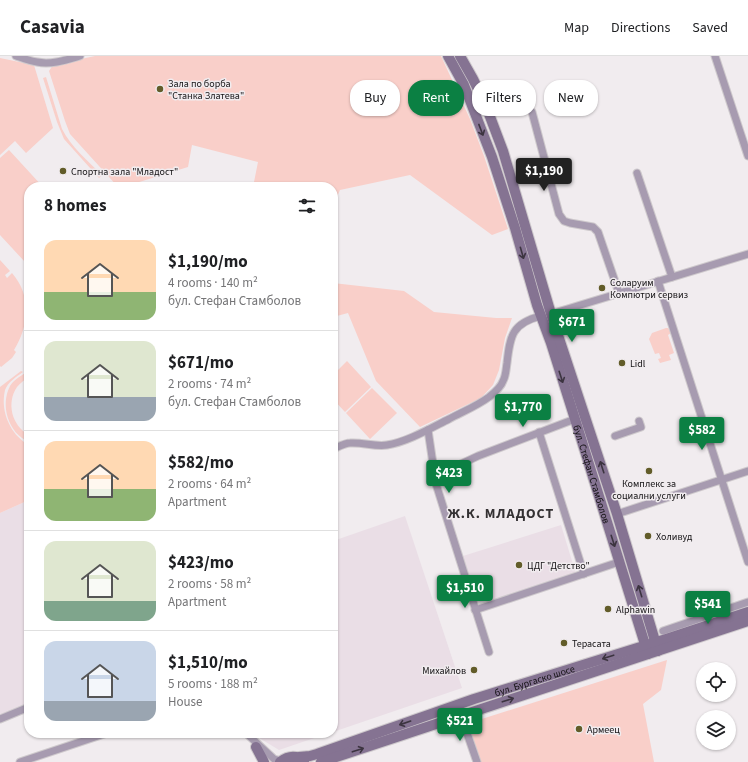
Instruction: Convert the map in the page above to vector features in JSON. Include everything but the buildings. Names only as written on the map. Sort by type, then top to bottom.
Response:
[{"type":"main road","name":"бул. Стефан Стамболов","points":[[448,56],[464,85],[492,157],[515,228],[617,514],[657,647]]},
{"type":"main road","name":"бул. Стефан Стамболов","points":[[460,56],[486,106],[503,151],[546,315],[551,343],[647,650]]},
{"type":"main road","name":"бул. Бургаско шосе","points":[[657,647],[748,612]]},
{"type":"main road","name":"бул. Бургаско шосе","points":[[281,762],[289,757],[302,760],[467,702],[748,621]]},
{"type":"main road","name":"бул. Бургаско шосе","points":[[321,762],[461,716],[647,650]]},
{"type":"main road","points":[[256,747],[264,762]]},
{"type":"street","points":[[16,56],[44,63],[57,62],[80,56]]},
{"type":"street","points":[[715,56],[748,156]]},
{"type":"street","points":[[533,116],[559,214],[564,221],[570,224],[593,227],[598,232],[619,293]]},
{"type":"street","points":[[637,173],[672,277]]},
{"type":"street","points":[[338,447],[349,443],[382,446],[405,440],[473,407],[489,397],[497,390],[503,381],[510,340],[515,330],[523,322],[748,254]]},
{"type":"street","points":[[658,281],[748,562]]},
{"type":"street","points":[[435,476],[478,456],[575,419]]},
{"type":"street","points":[[616,436],[641,427],[639,421]]},
{"type":"street","points":[[428,430],[436,484],[489,652]]},
{"type":"street","points":[[539,432],[584,574]]},
{"type":"street","points":[[617,514],[748,471]]},
{"type":"street","points":[[476,610],[619,562]]},
{"type":"street","points":[[663,631],[748,602]]},
{"type":"street","points":[[0,719],[24,710]]},
{"type":"street","points":[[461,716],[477,762]]},
{"type":"street","points":[[20,762],[92,738]]},
{"type":"street","points":[[249,738],[268,762]]},
{"type":"street","points":[[251,738],[274,759],[281,762]]},
{"type":"shaded area","points":[[95,56],[441,56],[452,80],[408,80],[408,116],[464,116],[464,106],[484,156],[508,229],[492,235],[410,175],[340,190],[338,195],[338,182],[254,182],[258,162],[192,145],[188,167],[139,182],[113,182],[70,134],[49,71],[53,65]]},
{"type":"shaded area","points":[[0,58],[34,65],[53,128],[26,153],[15,141],[0,155]]},
{"type":"shaded area","points":[[46,77],[62,129],[75,148],[102,175],[99,178],[64,139],[43,78]]},
{"type":"shaded area","points":[[9,150],[38,182],[24,182],[24,261],[0,235],[0,158]]},
{"type":"shaded area","points":[[0,260],[10,271],[5,275],[7,278],[12,273],[23,291],[24,326],[14,350],[16,352],[12,358],[1,367]]},
{"type":"shaded area","points":[[338,284],[404,291],[434,312],[496,318],[512,318],[505,338],[499,370],[493,385],[481,398],[420,427],[376,381],[348,313],[338,316]]},
{"type":"shaded area","points":[[668,328],[671,333],[668,335],[674,353],[669,355],[671,360],[660,363],[658,359],[661,358],[659,353],[655,354],[649,339],[652,333]]},
{"type":"shaded area","points":[[347,361],[371,387],[345,412],[338,404],[338,370]]},
{"type":"shaded area","points":[[21,371],[23,372],[12,380],[6,387],[4,406],[8,422],[12,429],[24,442],[24,502],[0,513],[0,387]]},
{"type":"shaded area","points":[[24,373],[24,381],[17,387],[14,393],[11,407],[12,414],[18,426],[24,432],[24,439],[11,425],[6,410],[7,393],[10,386],[16,379]]},
{"type":"shaded area","points":[[372,388],[397,413],[370,439],[346,413]]},
{"type":"shaded area","points":[[24,502],[24,708],[0,718],[0,513]]},
{"type":"shaded area","points":[[405,516],[462,688],[338,730],[338,539]]},
{"type":"shaded area","name":"ЦДГ \"Детство\"","points":[[561,525],[576,574],[478,606],[463,556]]},
{"type":"shaded area","points":[[667,660],[661,690],[643,704],[654,762],[479,762],[466,724]]},
{"type":"shaded area","points":[[259,738],[314,738],[279,750]]},
{"type":"place","name":"Зала по борба \"Станка Златева\"","points":[[160,89]]},
{"type":"place","name":"Спортна зала \"Младост\"","points":[[63,171]]},
{"type":"place","name":"Соларуим Компютри сервиз","points":[[602,288]]},
{"type":"place","name":"Lidl","points":[[622,363]]},
{"type":"place","name":"Комплекс за социални услуги","points":[[649,471]]},
{"type":"place","name":"Холивуд","points":[[648,536]]},
{"type":"place","name":"ЦДГ \"Детство\"","points":[[519,565]]},
{"type":"place","name":"Alphawin","points":[[608,609]]},
{"type":"place","name":"Терасата","points":[[564,643]]},
{"type":"place","name":"Михайлов","points":[[474,670]]},
{"type":"place","name":"Армеец","points":[[579,729]]},
{"type":"district","name":"Ж.К. МЛАДОСТ","points":[[501,513]]}]
